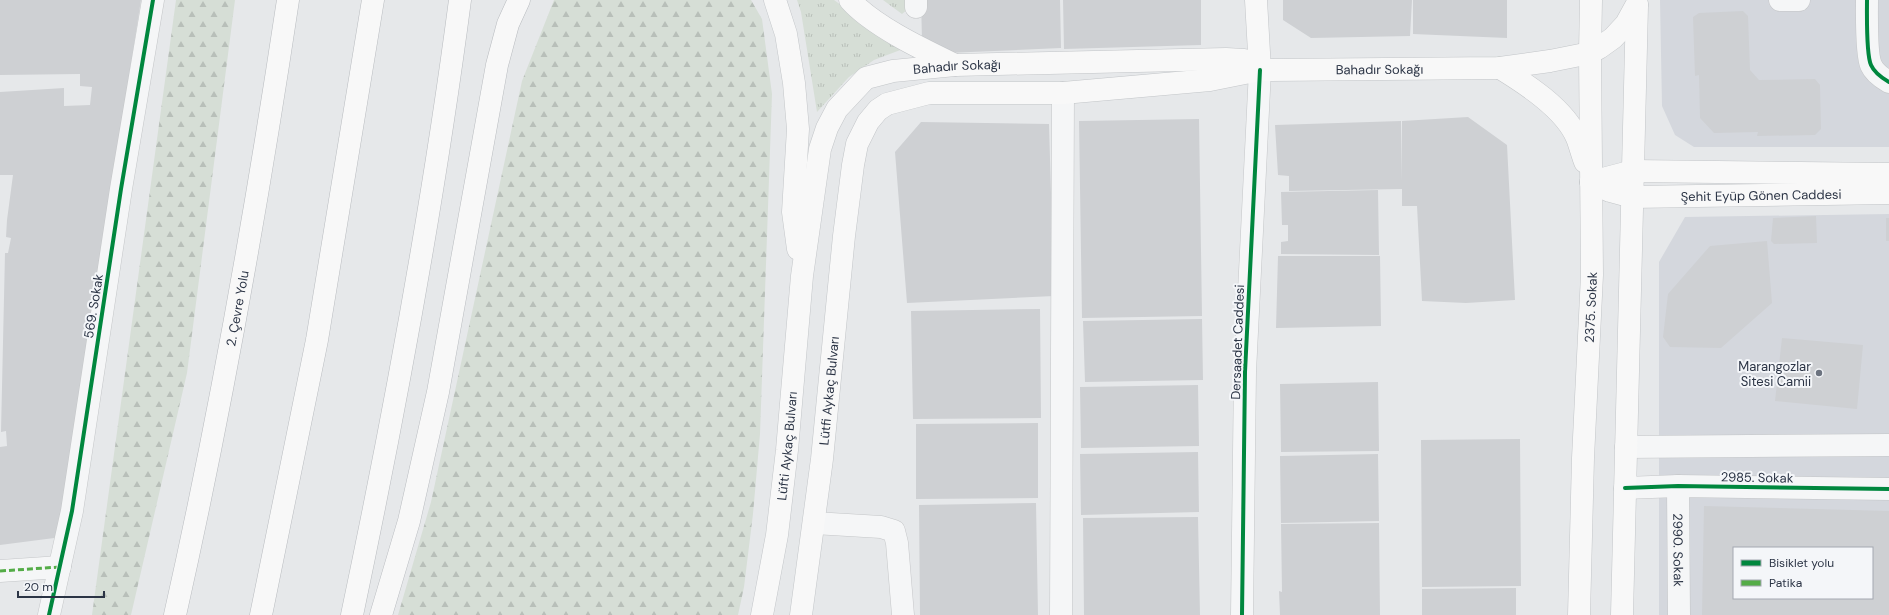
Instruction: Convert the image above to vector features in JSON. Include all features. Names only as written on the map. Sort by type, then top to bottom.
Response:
[{"type":"main road","name":"2. Çevre Yolu","points":[[175,615],[227,367],[267,140],[288,0]]},
{"type":"main road","points":[[261,615],[317,340],[373,0]]},
{"type":"main road","points":[[352,615],[374,509],[415,288],[446,107],[460,0]]},
{"type":"main road","points":[[381,615],[409,520],[438,392],[497,65],[508,24],[519,0]]},
{"type":"main road","points":[[775,0],[786,34],[794,83],[798,129],[793,212],[802,276]]},
{"type":"main road","points":[[850,0],[857,8],[896,34],[955,65]]},
{"type":"main road","name":"Dersaadet Caddesi","points":[[1256,0],[1260,70]]},
{"type":"main road","name":"2375. Sokak","points":[[1579,615],[1583,458],[1592,275],[1591,0]]},
{"type":"main road","points":[[1590,53],[1613,38],[1626,24],[1637,2]]},
{"type":"main road","points":[[1622,615],[1637,2]]},
{"type":"main road","name":"Bahadır Sokağı","points":[[853,165],[857,144],[868,122],[878,110],[887,104],[929,93],[1063,93],[1210,80],[1260,70],[1500,68],[1550,61],[1590,53]]},
{"type":"main road","name":"Bahadır Sokağı","points":[[802,276],[820,149],[827,128],[837,109],[866,78],[893,71],[955,65],[1226,59],[1244,60],[1260,70]]},
{"type":"main road","points":[[1500,68],[1548,101],[1564,119],[1577,137],[1591,182]]},
{"type":"main road","name":"Lütfi Aykaç Bulvarı","points":[[801,615],[822,459],[844,236],[853,165]]},
{"type":"main road","name":"Şehit Eyüp Gönen Caddesi","points":[[1591,182],[1633,171],[1889,174]]},
{"type":"main road","name":"Şehit Eyüp Gönen Caddesi","points":[[1591,182],[1610,191],[1632,197],[1889,193]]},
{"type":"main road","name":"Lüfti Aykaç Bulvarı","points":[[762,615],[777,536],[802,276]]},
{"type":"street","name":"569. Sokak","points":[[49,615],[72,511],[121,189],[153,0]]},
{"type":"street","points":[[1780,0],[1799,0]]},
{"type":"street","points":[[1867,0],[1868,41],[1871,65],[1885,79]]},
{"type":"street","name":"Dersaadet Caddesi","points":[[1242,615],[1245,372],[1260,70]]},
{"type":"street","points":[[1061,615],[1063,93]]},
{"type":"street","points":[[1626,447],[1889,445]]},
{"type":"street","name":"2985. Sokak","points":[[1625,488],[1678,486],[1889,489]]},
{"type":"street","name":"2990. Sokak","points":[[1678,486],[1678,615]]},
{"type":"street","points":[[814,523],[881,527],[894,531],[898,543],[904,615]]},
{"type":"street","points":[[0,571],[60,567]]},
{"type":"shaded area","points":[[1660,0],[1889,0],[1889,147],[1694,147],[1675,135],[1662,106]]},
{"type":"shaded area","points":[[1889,214],[1889,615],[1659,615],[1659,262],[1685,217]]},
{"type":"green space","points":[[176,0],[235,0],[187,373],[131,615],[92,615]]},
{"type":"green space","points":[[554,0],[751,0],[762,19],[772,94],[760,434],[753,514],[744,587],[738,615],[398,615],[431,502],[522,81]]},
{"type":"green space","points":[[797,0],[834,0],[903,49],[874,60],[849,77],[817,112],[801,12]]},
{"type":"green space","points":[[883,0],[907,0],[908,9],[902,14]]},
{"type":"building","points":[[0,0],[141,0],[101,252],[62,537],[0,545],[0,447],[7,446],[6,431],[1,432],[5,253],[8,253],[11,238],[6,237],[13,175],[0,175],[0,92],[64,88],[64,106],[90,105],[92,87],[80,86],[80,74],[0,75]]},
{"type":"building","points":[[921,0],[1060,0],[1061,48],[947,53],[922,40]]},
{"type":"building","points":[[1063,0],[1201,0],[1201,45],[1064,49]]},
{"type":"building","points":[[1283,0],[1412,0],[1410,36],[1311,38],[1283,20]]},
{"type":"building","points":[[1413,0],[1507,0],[1507,38],[1413,34]]},
{"type":"building","points":[[1743,11],[1748,16],[1750,70],[1759,80],[1815,79],[1820,85],[1821,129],[1815,135],[1757,136],[1758,132],[1714,133],[1700,118],[1699,75],[1695,76],[1693,17],[1699,13]]},
{"type":"building","points":[[1468,117],[1507,145],[1515,300],[1466,303],[1422,301],[1417,206],[1402,206],[1402,189],[1289,191],[1289,176],[1278,175],[1275,125],[1401,121],[1402,182],[1402,121]]},
{"type":"building","points":[[1199,119],[1202,316],[1082,318],[1079,121]]},
{"type":"building","points":[[921,122],[1049,124],[1054,296],[907,303],[895,152]]},
{"type":"building","points":[[1378,190],[1379,255],[1281,254],[1281,242],[1288,241],[1288,225],[1282,225],[1281,192]]},
{"type":"building","points":[[1816,216],[1817,243],[1774,244],[1771,241],[1773,218]]},
{"type":"building","points":[[1886,218],[1889,218],[1889,241],[1886,241]]},
{"type":"building","points":[[1767,241],[1772,303],[1721,348],[1670,347],[1663,337],[1668,294],[1710,246]]},
{"type":"building","points":[[1278,256],[1380,256],[1381,326],[1276,328]]},
{"type":"building","points":[[1040,309],[1041,418],[913,419],[911,311]]},
{"type":"building","points":[[1202,319],[1203,380],[1085,382],[1083,321]]},
{"type":"building","name":"Marangozlar Sitesi Camii","points":[[1782,338],[1863,345],[1857,409],[1775,401]]},
{"type":"building","points":[[1378,382],[1379,451],[1281,452],[1280,384]]},
{"type":"building","points":[[1198,385],[1199,446],[1081,448],[1080,387]]},
{"type":"building","points":[[1038,423],[1038,498],[916,499],[916,424]]},
{"type":"building","points":[[1520,439],[1521,586],[1422,587],[1421,440]]},
{"type":"building","points":[[1198,452],[1199,512],[1081,515],[1080,454]]},
{"type":"building","points":[[1378,454],[1379,521],[1281,523],[1280,456]]},
{"type":"building","points":[[1036,503],[1038,615],[920,615],[919,505]]},
{"type":"building","points":[[1704,506],[1889,511],[1889,615],[1702,615]]},
{"type":"building","points":[[1198,517],[1200,615],[1084,615],[1083,518]]},
{"type":"building","points":[[1379,523],[1380,615],[1280,615],[1279,591],[1282,592],[1281,524]]},
{"type":"building","points":[[1516,588],[1516,615],[1422,615],[1422,589]]},
{"type":"marked path","points":[[0,571],[60,567]]},
{"type":"cycle path","points":[[49,615],[72,511],[121,189],[153,0]]},
{"type":"cycle path","points":[[1867,0],[1869,60],[1874,70],[1889,82]]},
{"type":"cycle path","points":[[1242,615],[1245,372],[1260,70]]},
{"type":"cycle path","points":[[1625,488],[1678,486],[1889,489]]},
{"type":"place","name":"Marangozlar Sitesi Camii","points":[[1819,373]]}]
